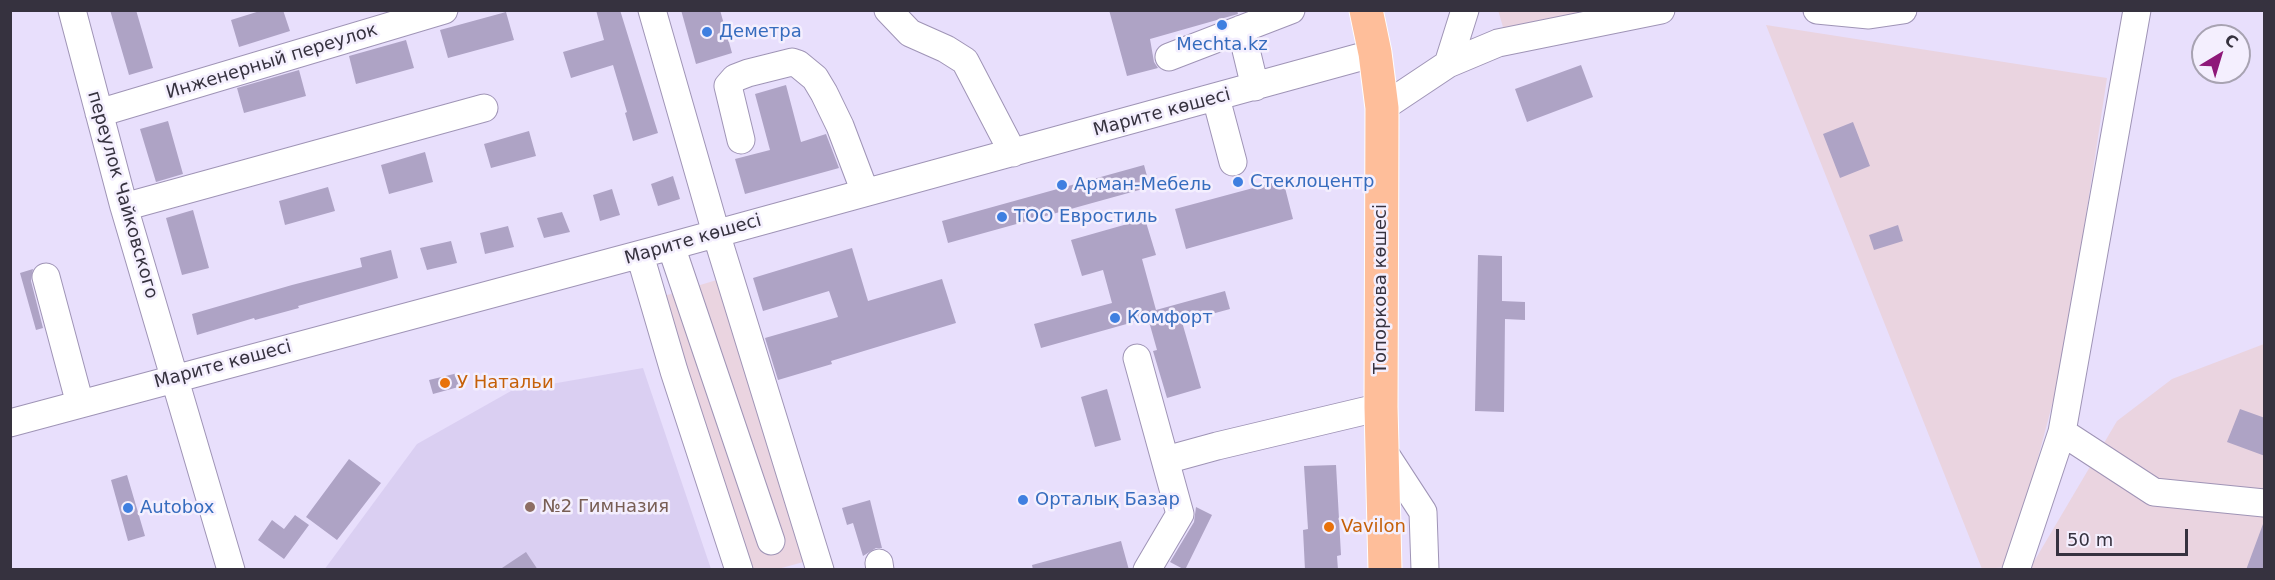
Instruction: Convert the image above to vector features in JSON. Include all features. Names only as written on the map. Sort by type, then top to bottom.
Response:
[{"type":"highway","name":"Топоркова көшесі","points":[[1365,10],[1375,53],[1382,108],[1381,407],[1385,570]]},
{"type":"street","name":"переулок Чайковского","points":[[72,10],[124,207],[231,570]]},
{"type":"street","name":"Инженерный переулок","points":[[99,113],[444,10]]},
{"type":"street","points":[[652,10],[819,570]]},
{"type":"street","points":[[888,10],[910,33],[946,49],[965,61],[1014,153]]},
{"type":"street","points":[[1169,57],[1291,10]]},
{"type":"street","points":[[1448,64],[1465,10]]},
{"type":"street","points":[[1382,108],[1448,64],[1498,43],[1660,10]]},
{"type":"street","points":[[1817,10],[1869,15],[1903,10]]},
{"type":"street","points":[[2016,570],[2062,432],[2138,10]]},
{"type":"street","points":[[1241,29],[1255,87]]},
{"type":"street","name":"Марите көшесі","points":[[10,423],[640,255],[1375,53]]},
{"type":"street","points":[[741,140],[728,86],[735,78],[748,73],[792,62],[798,64],[815,78],[824,93],[840,126],[865,192]]},
{"type":"street","points":[[1216,98],[1233,162]]},
{"type":"street","points":[[124,207],[484,108]]},
{"type":"street","points":[[671,246],[771,541]]},
{"type":"street","points":[[640,255],[674,371],[739,570]]},
{"type":"street","points":[[46,277],[80,404]]},
{"type":"street","points":[[1137,358],[1180,514],[1147,570]]},
{"type":"street","points":[[1166,460],[1381,407]]},
{"type":"street","points":[[2062,432],[2154,492],[2265,503]]},
{"type":"street","points":[[1382,449],[1424,512],[1425,570]]},
{"type":"shaded area","points":[[1498,10],[1594,11],[1505,34]]},
{"type":"shaded area","points":[[1766,25],[2107,78],[2064,360],[2009,567],[1982,569]]},
{"type":"shaded area","points":[[720,279],[807,561],[778,569],[748,569],[664,296]]},
{"type":"shaded area","points":[[2264,344],[2264,569],[2029,570],[2117,421],[2172,379]]},
{"type":"shaded area","name":"№2 Гимназия","points":[[643,368],[711,569],[324,570],[417,444],[511,391]]},
{"type":"building","points":[[110,10],[136,10],[153,68],[129,75]]},
{"type":"building","points":[[263,10],[283,10],[290,31],[239,47],[231,20]]},
{"type":"building","points":[[596,10],[620,10],[658,133],[633,141],[613,65],[571,78],[563,52],[604,40]]},
{"type":"building","name":"Деметра","points":[[681,10],[720,10],[732,53],[696,64]]},
{"type":"building","points":[[1109,10],[1237,10],[1238,14],[1150,39],[1154,62],[1158,68],[1127,76]]},
{"type":"building","points":[[506,12],[514,40],[448,58],[440,30]]},
{"type":"building","points":[[406,40],[414,68],[356,84],[349,56]]},
{"type":"building","points":[[1581,65],[1593,97],[1527,122],[1515,89]]},
{"type":"building","points":[[299,70],[306,96],[244,113],[237,88]]},
{"type":"building","points":[[786,85],[801,142],[826,134],[839,168],[745,194],[735,159],[770,150],[755,94]]},
{"type":"building","points":[[168,121],[183,174],[156,182],[140,129]]},
{"type":"building","points":[[1853,122],[1870,166],[1840,178],[1823,134]]},
{"type":"building","points":[[529,131],[536,156],[491,168],[484,144]]},
{"type":"building","points":[[425,152],[433,182],[389,194],[381,165]]},
{"type":"building","points":[[1144,165],[1150,187],[948,243],[942,221]]},
{"type":"building","points":[[673,176],[680,199],[658,206],[651,184]]},
{"type":"building","points":[[1283,180],[1293,219],[1186,249],[1175,209]]},
{"type":"building","points":[[328,187],[335,211],[285,225],[279,201]]},
{"type":"building","points":[[612,189],[620,215],[600,221],[593,195]]},
{"type":"building","points":[[193,210],[209,268],[182,275],[166,218]]},
{"type":"building","points":[[562,212],[570,232],[544,238],[537,218]]},
{"type":"building","points":[[1145,219],[1156,255],[1142,259],[1156,310],[1225,291],[1230,309],[1182,322],[1201,388],[1167,398],[1153,351],[1157,350],[1148,318],[1041,348],[1034,324],[1112,303],[1103,270],[1082,276],[1071,240]]},
{"type":"building","points":[[1898,225],[1903,241],[1874,250],[1869,235]]},
{"type":"building","points":[[508,226],[514,247],[485,254],[480,233]]},
{"type":"building","points":[[451,241],[457,263],[427,270],[420,248]]},
{"type":"building","points":[[852,248],[868,301],[942,279],[956,323],[831,361],[832,364],[778,380],[765,338],[838,317],[829,291],[763,311],[753,278]]},
{"type":"building","points":[[391,250],[398,278],[298,306],[299,308],[255,320],[254,318],[197,335],[192,314],[362,267],[360,258]]},
{"type":"building","points":[[1478,255],[1502,256],[1502,301],[1525,302],[1525,320],[1505,319],[1504,412],[1475,411]]},
{"type":"building","points":[[33,269],[31,281],[43,328],[36,330],[20,273]]},
{"type":"building","name":"У Натальи","points":[[458,373],[462,386],[433,394],[429,380]]},
{"type":"building","points":[[1107,389],[1121,440],[1095,447],[1081,397]]},
{"type":"building","points":[[2240,409],[2265,418],[2265,456],[2227,442]]},
{"type":"building","points":[[349,459],[381,483],[337,540],[306,517]]},
{"type":"building","points":[[1336,465],[1341,555],[1337,556],[1338,570],[1305,570],[1303,530],[1308,529],[1304,466]]},
{"type":"building","name":"Autobox","points":[[127,475],[145,536],[128,541],[111,480]]},
{"type":"building","points":[[870,500],[882,548],[876,548],[863,556],[853,523],[847,525],[842,508]]},
{"type":"building","points":[[1196,507],[1212,515],[1185,570],[1170,562],[1194,522]]},
{"type":"building","points":[[295,515],[309,525],[284,559],[258,540],[272,520],[284,529]]},
{"type":"building","points":[[2263,524],[2265,570],[2246,570]]},
{"type":"building","points":[[1121,541],[1129,570],[1033,570],[1032,565]]},
{"type":"building","points":[[526,552],[538,570],[499,570]]},
{"type":"place","name":"Mechta.kz","points":[[1222,25]]},
{"type":"place","name":"Деметра","points":[[707,32]]},
{"type":"place","name":"Стеклоцентр","points":[[1238,182]]},
{"type":"place","name":"Арман-Мебель","points":[[1062,185]]},
{"type":"place","name":"ТОО Евростиль","points":[[1002,217]]},
{"type":"place","name":"Комфорт","points":[[1115,318]]},
{"type":"place","name":"У Натальи","points":[[445,383]]},
{"type":"place","name":"Орталық Базар","points":[[1023,500]]},
{"type":"place","name":"№2 Гимназия","points":[[530,507]]},
{"type":"place","name":"Autobox","points":[[128,508]]},
{"type":"place","name":"Vavilon","points":[[1329,527]]}]
